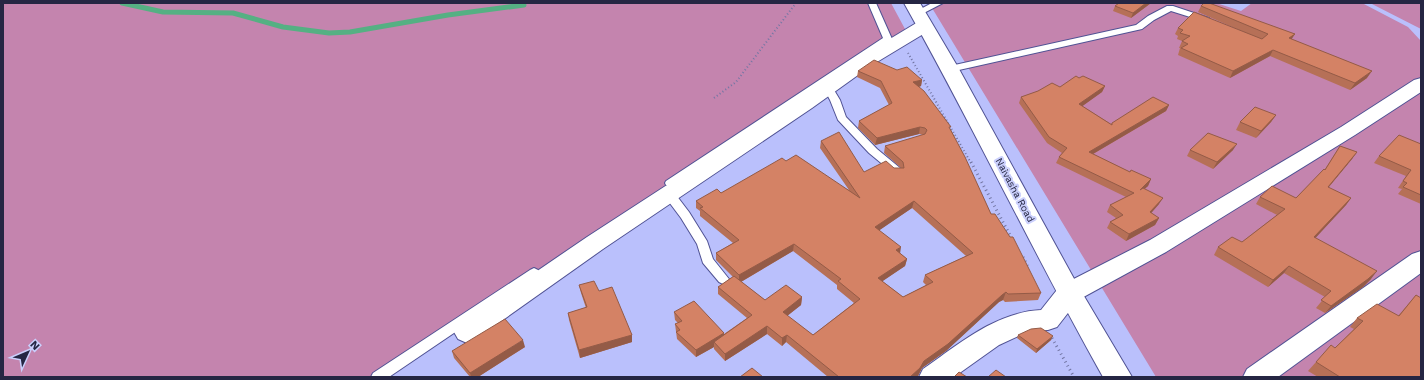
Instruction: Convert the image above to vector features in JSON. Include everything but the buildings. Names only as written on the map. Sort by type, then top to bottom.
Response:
[{"type":"street","points":[[467,332],[595,243],[828,88],[866,61],[901,40],[918,14]]},
{"type":"street","name":"Naivasha Road","points":[[918,14],[950,69],[1069,293],[1118,377]]},
{"type":"street","points":[[933,377],[990,337],[1026,321],[1048,320],[1069,293],[1158,246],[1348,131],[1421,84]]},
{"type":"street","points":[[1257,377],[1421,260]]},
{"type":"lane","points":[[378,377],[888,39],[872,3]]},
{"type":"lane","points":[[918,14],[939,3]]},
{"type":"lane","points":[[950,69],[1139,27],[1151,18],[1170,8],[1218,24]]},
{"type":"lane","points":[[828,88],[835,100],[841,118],[873,151],[898,172]]},
{"type":"lane","points":[[873,151],[886,147]]},
{"type":"lane","points":[[668,194],[685,215],[703,244],[707,260],[723,279]]},
{"type":"path","points":[[714,98],[736,82],[796,3]]},
{"type":"path","points":[[901,40],[950,124],[1016,244]]},
{"type":"path","points":[[1019,250],[1029,270]]},
{"type":"path","points":[[1048,320],[1052,340],[1074,377]]},
{"type":"shaded area","points":[[3,3],[891,3],[905,29],[388,377],[3,377]]},
{"type":"shaded area","points":[[929,3],[1216,3],[1241,11],[1252,3],[1362,3],[1408,27],[1421,41],[1421,377],[1156,377]]},
{"type":"shaded area","points":[[1370,3],[1421,3],[1421,29]]},
{"type":"waterway","points":[[122,3],[163,12],[233,13],[283,27],[329,33],[350,32],[448,15],[524,5]]}]
